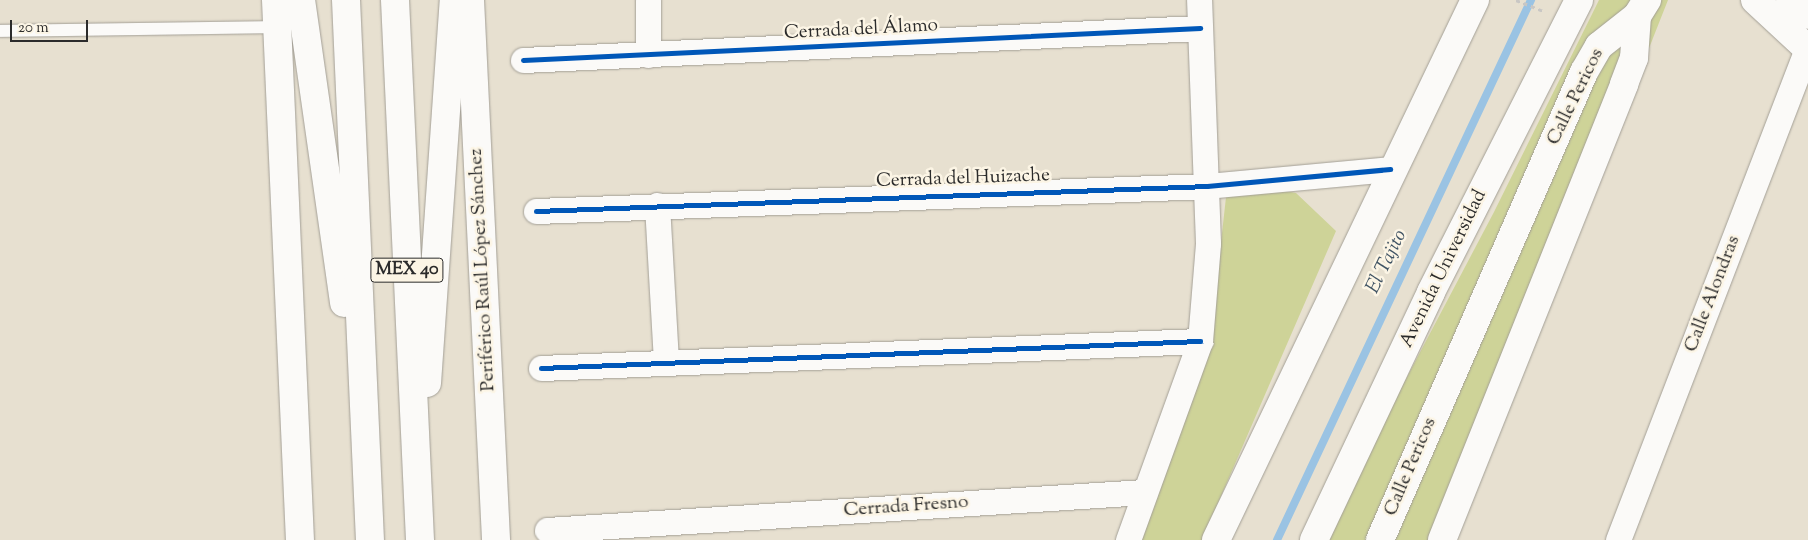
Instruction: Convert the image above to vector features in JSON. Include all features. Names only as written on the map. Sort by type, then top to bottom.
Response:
[{"type":"main road","points":[[276,0],[300,540]]},
{"type":"main road","points":[[301,0],[366,443]]},
{"type":"main road","name":"MEX 40","points":[[346,0],[370,540]]},
{"type":"main road","name":"MEX 40","points":[[395,0],[420,540]]},
{"type":"main road","points":[[418,512],[454,0]]},
{"type":"main road","name":"Periférico Raúl López Sánchez","points":[[470,0],[496,540]]},
{"type":"main road","points":[[1216,540],[1390,169],[1475,0]]},
{"type":"main road","name":"Avenida Universidad","points":[[1314,540],[1431,292],[1579,0]]},
{"type":"main road","points":[[1755,0],[1808,49]]},
{"type":"main road","points":[[1790,0],[1808,15]]},
{"type":"main road","name":"Calle Pericos","points":[[1380,540],[1584,72],[1612,33],[1642,8]]},
{"type":"main road","name":"Calle Pericos","points":[[1442,540],[1624,84],[1637,42],[1642,8]]},
{"type":"street","points":[[648,0],[648,55]]},
{"type":"street","points":[[1128,540],[1200,340],[1206,283],[1207,186],[1199,0]]},
{"type":"street","name":"Cerrada del Álamo","points":[[523,60],[1200,28]]},
{"type":"street","name":"Calle Alondras","points":[[1618,540],[1808,49]]},
{"type":"street","name":"Cerrada del Huizache","points":[[536,211],[1207,186],[1390,169]]},
{"type":"street","points":[[657,205],[666,359]]},
{"type":"street","points":[[541,368],[666,359],[1200,340]]},
{"type":"street","name":"Cerrada Fresno","points":[[547,530],[668,532],[1145,492]]},
{"type":"lane","points":[[0,31],[276,27]]},
{"type":"path","points":[[1516,0],[1546,12]]},
{"type":"green space","points":[[1599,0],[1668,0],[1455,540],[1321,540],[1494,212]]},
{"type":"green space","points":[[1254,185],[1296,193],[1336,231],[1202,540],[1136,540],[1212,324],[1227,188]]},
{"type":"waterway","name":"El Tajito","points":[[1277,540],[1531,0]]},
{"type":"cycle path","points":[[523,60],[1200,28]]},
{"type":"cycle path","points":[[536,211],[1207,186],[1390,169]]},
{"type":"cycle path","points":[[541,368],[1200,341]]}]
